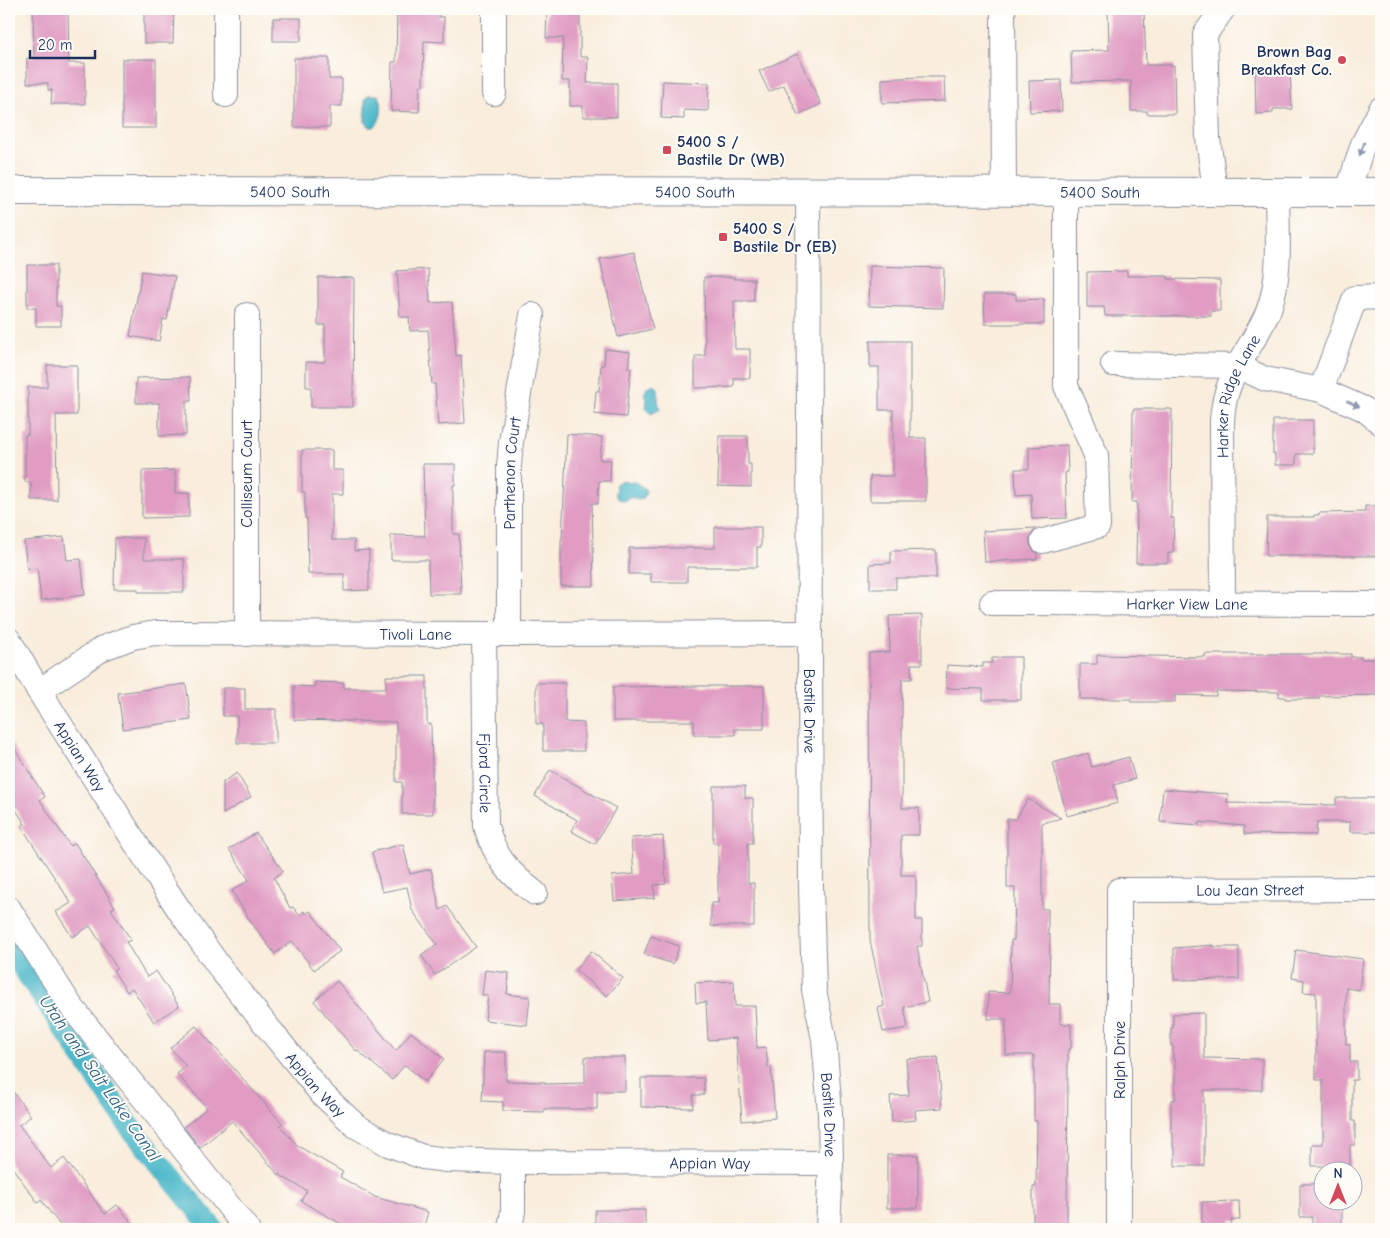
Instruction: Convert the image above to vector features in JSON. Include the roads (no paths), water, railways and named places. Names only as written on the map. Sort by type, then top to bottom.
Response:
[{"type":"main road","name":"5400 South","points":[[9,191],[1381,192]]},
{"type":"street","points":[[226,9],[226,95]]},
{"type":"street","points":[[494,9],[494,93]]},
{"type":"street","points":[[1003,9],[1004,192]]},
{"type":"street","points":[[1215,192],[1208,138],[1205,34],[1223,9]]},
{"type":"street","points":[[1348,192],[1363,144],[1381,109]]},
{"type":"street","name":"Bastile Drive","points":[[808,191],[812,966],[814,990],[824,1039],[826,1064],[831,1163],[828,1229]]},
{"type":"street","points":[[1043,541],[1098,526],[1096,455],[1066,386],[1066,192]]},
{"type":"street","name":"Harker Ridge Lane","points":[[1223,604],[1222,420],[1224,403],[1238,366],[1269,308],[1276,282],[1277,192]]},
{"type":"street","points":[[1321,390],[1355,298],[1381,297]]},
{"type":"street","name":"Colliseum Court","points":[[247,315],[247,634]]},
{"type":"street","name":"Parthenon Court","points":[[509,634],[509,466],[511,442],[532,315]]},
{"type":"street","points":[[1113,364],[1238,366],[1265,379],[1321,390],[1364,408],[1381,423]]},
{"type":"street","name":"Harker View Lane","points":[[992,603],[1381,604]]},
{"type":"street","name":"Tivoli Lane","points":[[39,691],[103,648],[133,637],[155,633],[810,633]]},
{"type":"street","name":"Fjord Circle","points":[[484,634],[486,826],[491,843],[500,860],[515,878],[535,893]]},
{"type":"street","name":"Appian Way","points":[[9,640],[39,691],[180,911],[223,972],[321,1093],[356,1126],[388,1144],[423,1157],[446,1160],[831,1163]]},
{"type":"street","name":"Lou Jean Street","points":[[1119,890],[1381,889]]},
{"type":"street","name":"Ralph Drive","points":[[1119,890],[1119,1229]]},
{"type":"street","points":[[9,908],[70,1005],[247,1229]]},
{"type":"street","points":[[510,1229],[513,1211],[513,1162]]},
{"type":"water","points":[[368,95],[378,95],[381,102],[379,120],[374,127],[370,127],[365,122],[365,99]]},
{"type":"water","points":[[654,384],[658,388],[658,402],[661,409],[651,414],[646,408],[647,399],[644,395],[647,387]]},
{"type":"water","points":[[626,480],[627,483],[635,482],[644,488],[646,492],[643,499],[638,500],[632,497],[624,501],[617,498],[615,485],[620,481]]},
{"type":"waterway","name":"Utah and Salt Lake Canal","points":[[9,947],[130,1127],[213,1229]]},
{"type":"place","name":"Brown Bag Breakfast Co.","points":[[1342,60]]},
{"type":"place","name":"5400 S / Bastile Dr (WB)","points":[[667,150]]},
{"type":"place","name":"5400 S / Bastile Dr (EB)","points":[[723,237]]}]
